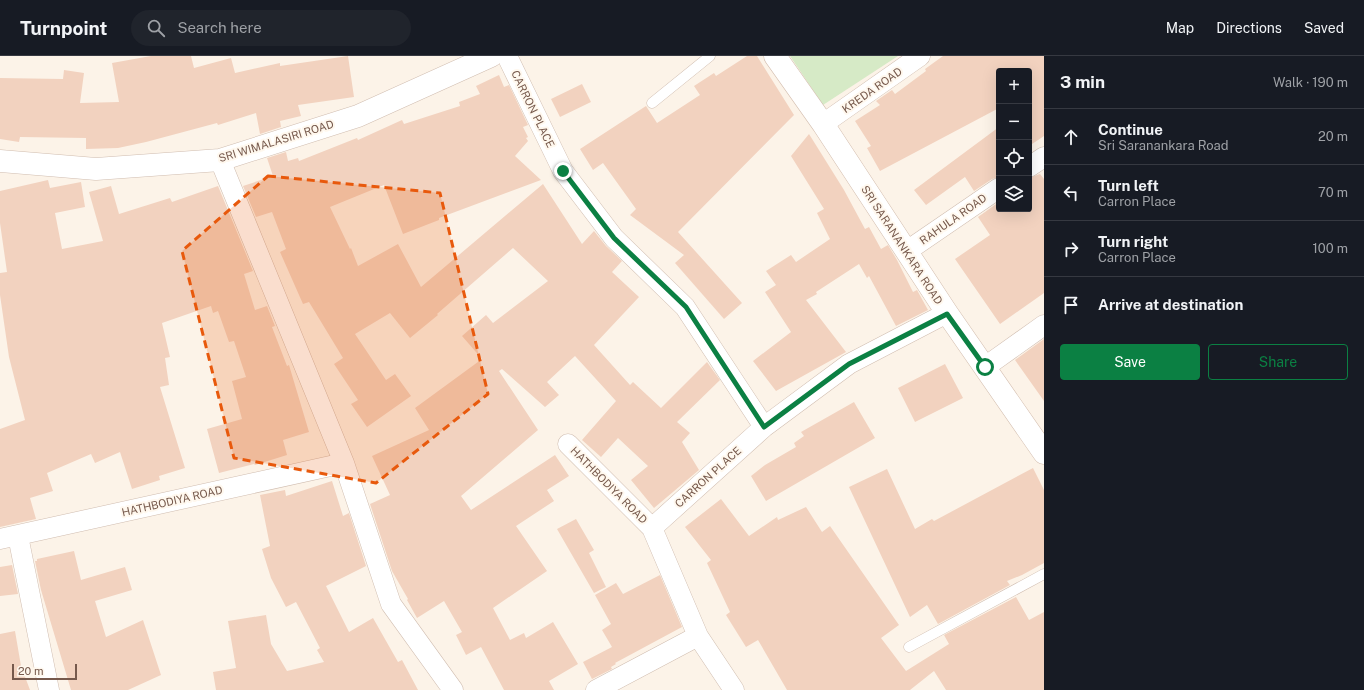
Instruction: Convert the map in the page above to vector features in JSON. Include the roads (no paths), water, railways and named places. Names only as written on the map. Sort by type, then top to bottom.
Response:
[{"type":"street","name":"SRI WIMALASIRI ROAD","points":[[0,161],[96,169],[220,160],[358,116],[490,56]]},
{"type":"street","name":"CARRON PLACE","points":[[507,56],[563,171],[614,238],[686,307],[764,427]]},
{"type":"street","name":"SRI SARANANKARA ROAD","points":[[775,56],[823,124],[947,314],[1044,453]]},
{"type":"street","name":"KREDA ROAD","points":[[823,124],[920,56]]},
{"type":"street","points":[[1032,165],[1044,157]]},
{"type":"street","points":[[220,160],[344,463],[391,604],[453,690]]},
{"type":"street","name":"RAHULA ROAD","points":[[907,251],[996,190]]},
{"type":"street","name":"CARRON PLACE","points":[[652,528],[764,427],[849,364],[947,314]]},
{"type":"street","points":[[985,367],[1044,325]]},
{"type":"street","name":"HATHBODIYA ROAD","points":[[568,444],[652,528],[698,636],[734,690]]},
{"type":"street","name":"HATHBODIYA ROAD","points":[[9,538],[344,463]]},
{"type":"street","points":[[9,538],[50,690]]},
{"type":"street","points":[[596,690],[698,636]]},
{"type":"lane","points":[[652,103],[710,56]]},
{"type":"lane","points":[[909,647],[1044,574]]}]
